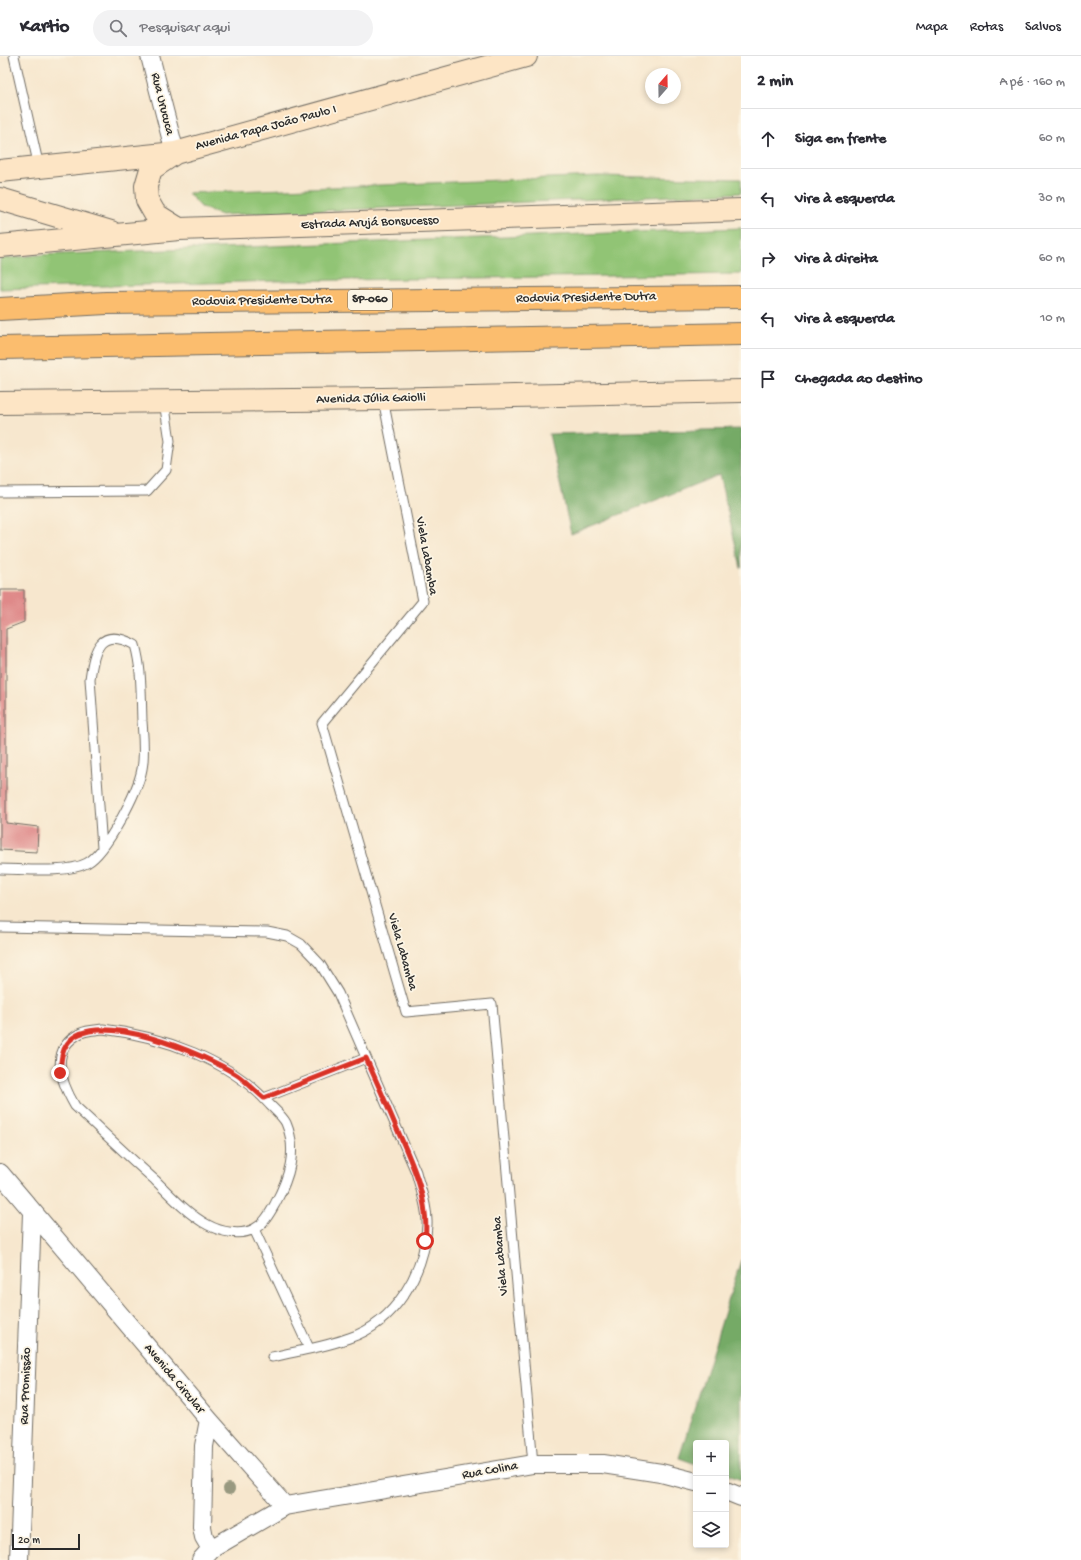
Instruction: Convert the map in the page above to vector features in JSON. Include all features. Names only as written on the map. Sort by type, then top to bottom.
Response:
[{"type":"highway","name":"Rodovia Presidente Dutra","points":[[0,309],[106,303],[741,297]]},
{"type":"highway","points":[[0,348],[741,334]]},
{"type":"street","name":"Rua Urucuca","points":[[150,56],[175,153]]},
{"type":"street","name":"Avenida Papa João Paulo I","points":[[0,171],[175,153],[526,56]]},
{"type":"street","points":[[175,153],[151,170],[146,186],[147,200],[156,214],[179,229]]},
{"type":"street","points":[[0,199],[122,235]]},
{"type":"street","name":"Estrada Arujá Bonsucesso","points":[[0,246],[179,229],[741,210]]},
{"type":"street","name":"Avenida Júlia Gaiolli","points":[[0,403],[164,400],[383,399],[741,391]]},
{"type":"street","name":"Avenida Circular","points":[[0,1172],[32,1212],[209,1420],[285,1506]]},
{"type":"street","name":"Rua Promissão","points":[[19,1560],[32,1212]]},
{"type":"street","points":[[209,1420],[204,1446],[202,1527],[206,1554],[285,1506]]},
{"type":"street","name":"Rua Colina","points":[[285,1506],[533,1464],[603,1464],[661,1473],[693,1481]]},
{"type":"street","points":[[729,1492],[741,1497]]},
{"type":"lane","points":[[14,56],[39,168]]},
{"type":"lane","name":"Viela Labamba","points":[[383,399],[423,601],[322,723],[406,1012],[492,1004],[533,1464]]},
{"type":"lane","points":[[0,492],[147,491],[166,470],[170,441],[164,400]]},
{"type":"lane","points":[[0,869],[67,868],[88,862],[102,848],[114,832],[135,792],[142,769],[143,748],[139,659],[134,645],[123,638],[108,638],[99,643],[92,658],[90,679],[102,848]]},
{"type":"lane","points":[[0,927],[268,932],[287,936],[301,944],[320,964],[338,993],[416,1172],[423,1198],[427,1224],[425,1241],[420,1262],[404,1294],[387,1316],[371,1328],[349,1338],[272,1357]]},
{"type":"lane","points":[[103,1029],[131,1032],[171,1044],[214,1063],[237,1075],[264,1098],[285,1122],[292,1142],[292,1161],[285,1186],[268,1217],[254,1229],[232,1234],[208,1225],[176,1201],[75,1106],[65,1089],[60,1073],[61,1057],[68,1043],[82,1033],[103,1029]]},
{"type":"lane","points":[[264,1098],[366,1058]]},
{"type":"lane","points":[[254,1229],[309,1348]]},
{"type":"green space","points":[[598,176],[741,179],[741,193],[221,215],[201,207],[188,193]]},
{"type":"green space","points":[[741,228],[741,274],[278,281],[0,289],[0,259],[37,255]]},
{"type":"green space","points":[[741,429],[741,568],[719,475],[571,534],[549,434]]},
{"type":"green space","points":[[741,1260],[741,1480],[729,1475],[729,1440],[693,1440],[693,1463],[679,1458]]},
{"type":"building","points":[[0,590],[24,590],[24,622],[6,629],[6,823],[38,827],[37,852],[0,850]]},
{"type":"route","points":[[60,1073],[61,1057],[68,1043],[82,1033],[103,1029],[131,1032],[171,1044],[237,1075],[264,1098],[366,1058],[416,1172],[423,1198],[427,1224],[425,1241]]}]
